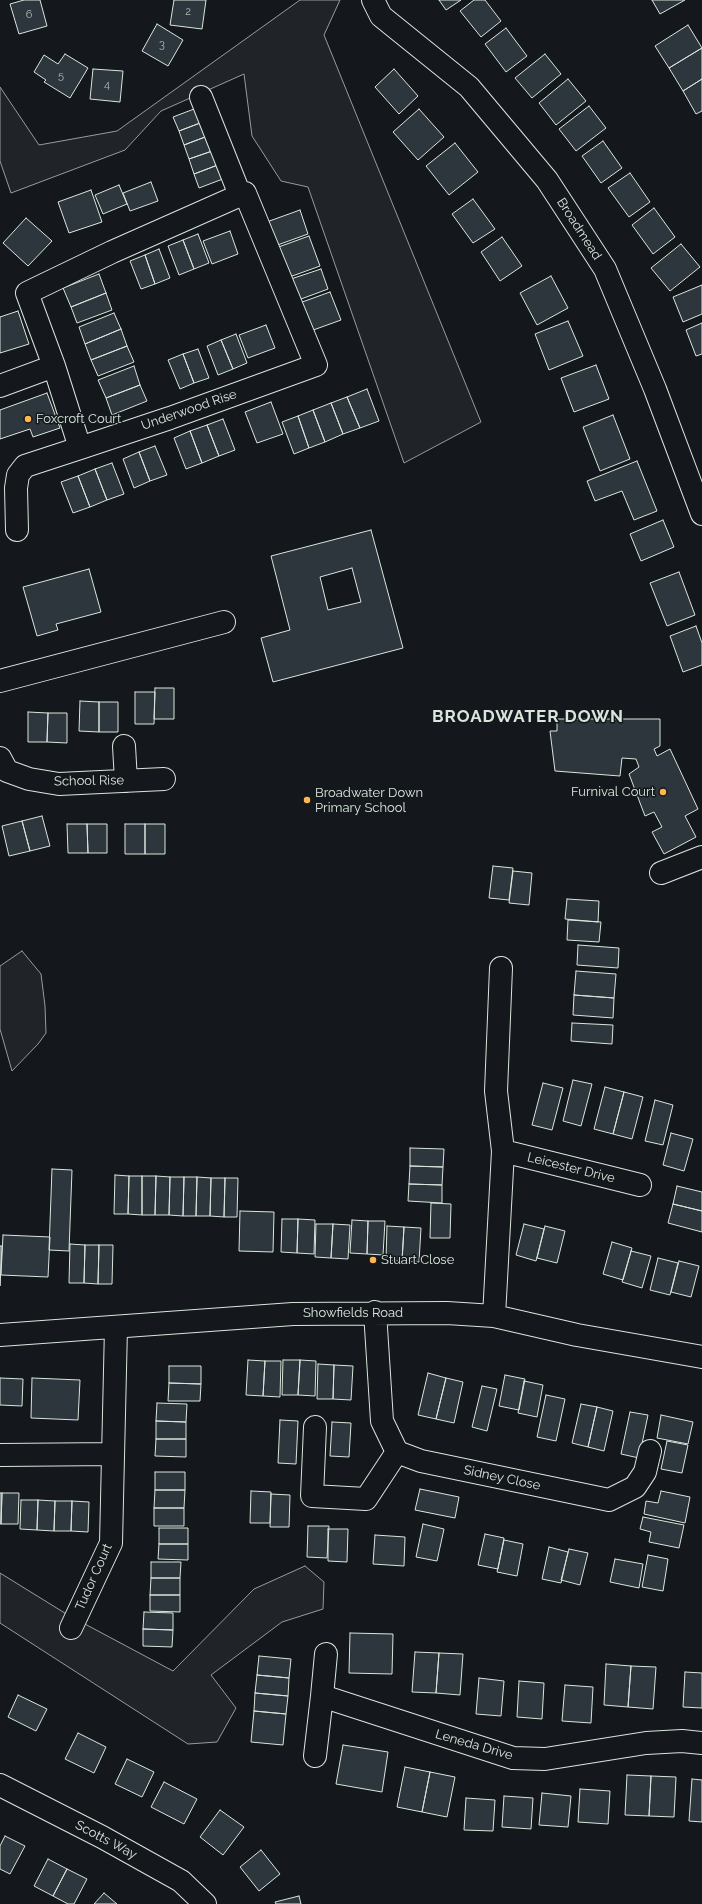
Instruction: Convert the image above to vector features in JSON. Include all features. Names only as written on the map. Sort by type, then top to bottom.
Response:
[{"type":"street","name":"Broadmead","points":[[373,0],[381,16],[469,87],[547,180],[605,270],[655,389],[702,514]]},
{"type":"street","points":[[80,448],[54,366],[27,293],[240,194],[201,97]]},
{"type":"street","name":"Underwood Rise","points":[[17,530],[16,488],[18,475],[25,466],[316,365],[244,193],[240,194]]},
{"type":"street","points":[[0,386],[54,366]]},
{"type":"street","points":[[0,681],[224,622]]},
{"type":"street","points":[[124,746],[126,781]]},
{"type":"street","name":"School Rise","points":[[2,771],[29,779],[59,784],[164,779]]},
{"type":"street","points":[[661,873],[702,857]]},
{"type":"street","points":[[494,1316],[503,1151],[496,1091],[501,968]]},
{"type":"street","name":"Leicester Drive","points":[[503,1151],[640,1185]]},
{"type":"street","points":[[315,1428],[312,1496],[366,1499],[397,1452],[382,1422],[375,1312]]},
{"type":"street","name":"Showfields Road","points":[[0,1335],[293,1314],[375,1312],[494,1316],[577,1334],[702,1357]]},
{"type":"street","name":"Tudor Court","points":[[71,1628],[111,1543],[116,1327]]},
{"type":"street","name":"Sidney Close","points":[[397,1452],[421,1461],[609,1500],[635,1487],[645,1472],[650,1451]]},
{"type":"street","points":[[0,1455],[113,1454]]},
{"type":"street","points":[[315,1756],[326,1654]]},
{"type":"street","name":"Leneda Drive","points":[[322,1696],[513,1758],[545,1759],[646,1743],[682,1741],[702,1743]]},
{"type":"street","name":"Scotts Way","points":[[0,1785],[102,1837],[181,1881],[205,1904]]},
{"type":"shaded area","points":[[300,0],[340,0],[324,35],[481,422],[404,463],[308,187],[281,181],[252,136],[244,74],[161,111],[125,150],[11,193],[0,161],[0,87],[39,145],[117,131]]},
{"type":"shaded area","points":[[22,951],[41,974],[45,1006],[46,1033],[38,1044],[12,1071],[0,1029],[0,966]]},
{"type":"shaded area","points":[[305,1566],[324,1582],[323,1609],[282,1622],[211,1675],[236,1708],[217,1742],[188,1744],[0,1623],[0,1573],[68,1615],[173,1671],[254,1589]]},
{"type":"building","points":[[24,0],[40,0],[47,26],[19,34],[10,4]]},
{"type":"building","points":[[174,0],[206,0],[202,29],[170,25]]},
{"type":"building","points":[[439,0],[461,0],[446,10]]},
{"type":"building","points":[[474,0],[485,0],[501,21],[481,37],[460,11]]},
{"type":"building","points":[[652,0],[685,0],[660,14]]},
{"type":"building","points":[[157,24],[183,40],[168,66],[142,51]]},
{"type":"building","points":[[688,25],[702,48],[669,68],[655,46]]},
{"type":"building","points":[[506,28],[527,56],[506,72],[485,44]]},
{"type":"building","points":[[702,48],[702,79],[683,91],[669,68]]},
{"type":"building","points":[[65,54],[88,68],[70,98],[44,82],[46,80],[34,72],[44,55],[58,64]]},
{"type":"building","points":[[545,54],[561,74],[532,98],[515,78]]},
{"type":"building","points":[[93,69],[123,71],[120,102],[90,99]]},
{"type":"building","points":[[394,69],[418,96],[399,114],[375,87]]},
{"type":"building","points":[[568,79],[586,101],[556,125],[539,103]]},
{"type":"building","points":[[702,79],[702,111],[696,114],[683,91]]},
{"type":"building","points":[[202,106],[208,120],[179,131],[173,117]]},
{"type":"building","points":[[589,106],[606,128],[576,151],[559,129]]},
{"type":"building","points":[[419,109],[444,137],[418,160],[393,132]]},
{"type":"building","points":[[208,120],[213,134],[184,145],[179,131]]},
{"type":"building","points":[[213,134],[218,149],[189,159],[184,145]]},
{"type":"building","points":[[603,141],[622,168],[601,183],[582,156]]},
{"type":"building","points":[[455,143],[478,172],[449,195],[426,166]]},
{"type":"building","points":[[218,149],[223,163],[194,174],[189,159]]},
{"type":"building","points":[[223,163],[228,177],[199,188],[194,174]]},
{"type":"building","points":[[630,173],[650,202],[629,217],[608,188]]},
{"type":"building","points":[[151,182],[158,201],[130,211],[123,193]]},
{"type":"building","points":[[119,185],[127,204],[103,214],[95,195]]},
{"type":"building","points":[[91,190],[102,222],[69,233],[58,202]]},
{"type":"building","points":[[473,199],[495,229],[473,243],[452,214]]},
{"type":"building","points":[[654,208],[675,237],[653,254],[632,225]]},
{"type":"building","points":[[300,210],[308,234],[272,247],[264,223]]},
{"type":"building","points":[[26,218],[52,241],[28,266],[3,243]]},
{"type":"building","points":[[230,231],[238,254],[212,264],[203,241]]},
{"type":"building","points":[[198,234],[209,263],[194,269],[183,240]]},
{"type":"building","points":[[309,236],[320,266],[284,279],[273,249]]},
{"type":"building","points":[[502,237],[522,266],[500,281],[481,252]]},
{"type":"building","points":[[183,240],[194,269],[179,275],[168,246]]},
{"type":"building","points":[[681,244],[700,267],[670,291],[651,268]]},
{"type":"building","points":[[159,249],[170,278],[155,284],[145,255]]},
{"type":"building","points":[[145,255],[155,284],[141,289],[130,261]]},
{"type":"building","points":[[321,269],[328,289],[293,302],[285,281]]},
{"type":"building","points":[[99,274],[106,293],[71,307],[63,288]]},
{"type":"building","points":[[551,276],[568,308],[537,325],[520,293]]},
{"type":"building","points":[[702,285],[702,314],[683,322],[673,297]]},
{"type":"building","points":[[330,292],[341,320],[305,333],[294,305]]},
{"type":"building","points":[[106,293],[112,310],[77,323],[71,307]]},
{"type":"building","points":[[18,311],[29,344],[0,353],[0,317]]},
{"type":"building","points":[[114,313],[121,329],[85,344],[79,327]]},
{"type":"building","points":[[568,321],[583,356],[549,370],[535,334]]},
{"type":"building","points":[[702,323],[702,354],[696,356],[686,330]]},
{"type":"building","points":[[266,325],[275,348],[248,358],[239,335]]},
{"type":"building","points":[[121,329],[127,346],[91,360],[85,344]]},
{"type":"building","points":[[236,334],[247,363],[233,369],[221,340]]},
{"type":"building","points":[[221,340],[233,369],[218,375],[207,346]]},
{"type":"building","points":[[127,346],[134,362],[98,376],[91,360]]},
{"type":"building","points":[[198,349],[209,378],[194,383],[183,354]]},
{"type":"building","points":[[183,354],[194,383],[180,389],[168,360]]},
{"type":"building","points":[[596,365],[609,399],[574,412],[561,378]]},
{"type":"building","points":[[134,366],[140,385],[106,398],[98,380]]},
{"type":"building","points":[[140,385],[147,401],[112,415],[106,398]]},
{"type":"building","points":[[367,389],[379,421],[360,428],[347,397]]},
{"type":"building","name":"Foxcroft Court","points":[[47,393],[60,428],[33,437],[30,429],[0,439],[0,410]]},
{"type":"building","points":[[347,397],[360,428],[343,434],[331,403]]},
{"type":"building","points":[[271,402],[283,434],[257,443],[245,412]]},
{"type":"building","points":[[331,403],[343,434],[325,442],[313,410]]},
{"type":"building","points":[[313,410],[325,442],[309,448],[298,416]]},
{"type":"building","points":[[613,415],[630,459],[600,471],[583,427]]},
{"type":"building","points":[[298,416],[309,448],[294,454],[282,422]]},
{"type":"building","points":[[223,419],[235,450],[219,456],[207,425]]},
{"type":"building","points":[[207,425],[219,456],[202,463],[190,431]]},
{"type":"building","points":[[190,431],[202,463],[186,469],[174,438]]},
{"type":"building","points":[[155,446],[167,475],[150,481],[139,452]]},
{"type":"building","points":[[139,452],[150,481],[134,488],[123,459]]},
{"type":"building","points":[[637,461],[657,511],[634,520],[622,491],[595,501],[587,481]]},
{"type":"building","points":[[112,463],[124,494],[107,500],[95,469]]},
{"type":"building","points":[[95,469],[107,500],[90,507],[78,476]]},
{"type":"building","points":[[78,476],[90,507],[73,513],[61,482]]},
{"type":"building","points":[[663,520],[674,547],[641,561],[630,534]]},
{"type":"building","points":[[371,530],[403,648],[273,682],[261,638],[290,630],[271,556]],"holes":[[[352,568],[361,602],[328,610],[320,577]]]},
{"type":"building","points":[[89,569],[101,612],[56,624],[58,630],[37,636],[23,587]]},
{"type":"building","points":[[679,572],[695,615],[667,626],[650,583]]},
{"type":"building","points":[[696,626],[702,643],[702,665],[683,672],[670,636]]},
{"type":"building","points":[[155,688],[174,688],[174,719],[154,719]]},
{"type":"building","points":[[135,692],[155,692],[154,724],[135,724]]},
{"type":"building","points":[[80,701],[99,702],[99,732],[79,731]]},
{"type":"building","points":[[99,702],[118,702],[118,732],[99,732]]},
{"type":"building","points":[[28,712],[48,713],[47,742],[28,742]]},
{"type":"building","points":[[48,713],[67,713],[67,743],[47,742]]},
{"type":"building","name":"Furnival Court","points":[[557,719],[660,719],[660,746],[654,749],[657,756],[670,749],[698,809],[685,816],[696,837],[664,854],[652,832],[662,827],[654,812],[645,816],[629,774],[639,767],[636,759],[622,758],[620,776],[555,771],[550,731],[557,731]]},
{"type":"building","points":[[42,816],[50,846],[30,851],[22,821]]},
{"type":"building","points":[[22,821],[30,851],[9,856],[2,826]]},
{"type":"building","points":[[67,824],[87,824],[88,853],[68,853]]},
{"type":"building","points":[[87,824],[107,824],[107,853],[88,853]]},
{"type":"building","points":[[125,824],[145,824],[145,854],[125,854]]},
{"type":"building","points":[[145,824],[165,824],[165,854],[145,854]]},
{"type":"building","points":[[493,866],[513,868],[509,900],[489,898]]},
{"type":"building","points":[[513,871],[532,873],[529,905],[509,903]]},
{"type":"building","points":[[567,899],[599,901],[598,922],[565,919]]},
{"type":"building","points":[[568,920],[601,922],[599,942],[567,940]]},
{"type":"building","points":[[578,945],[619,948],[618,968],[577,965]]},
{"type":"building","points":[[576,971],[616,974],[614,998],[574,995]]},
{"type":"building","points":[[574,995],[614,998],[613,1018],[573,1015]]},
{"type":"building","points":[[572,1023],[613,1025],[612,1044],[571,1041]]},
{"type":"building","points":[[573,1080],[592,1084],[581,1126],[563,1121]]},
{"type":"building","points":[[543,1083],[563,1088],[552,1130],[532,1125]]},
{"type":"building","points":[[605,1087],[624,1092],[613,1134],[594,1129]]},
{"type":"building","points":[[624,1092],[643,1097],[632,1139],[613,1134]]},
{"type":"building","points":[[655,1100],[673,1105],[663,1145],[645,1141]]},
{"type":"building","points":[[671,1133],[693,1139],[684,1171],[663,1165]]},
{"type":"building","points":[[410,1148],[444,1149],[443,1167],[410,1166]]},
{"type":"building","points":[[410,1166],[443,1167],[442,1185],[409,1184]]},
{"type":"building","points":[[52,1169],[72,1170],[69,1251],[49,1250]]},
{"type":"building","points":[[115,1175],[129,1176],[128,1214],[114,1214]]},
{"type":"building","points":[[129,1176],[142,1176],[142,1215],[128,1214]]},
{"type":"building","points":[[142,1176],[156,1176],[155,1215],[142,1215]]},
{"type":"building","points":[[156,1176],[170,1177],[169,1215],[155,1215]]},
{"type":"building","points":[[170,1177],[184,1177],[183,1216],[169,1215]]},
{"type":"building","points":[[184,1177],[197,1177],[196,1216],[183,1216]]},
{"type":"building","points":[[197,1177],[211,1178],[210,1216],[196,1216]]},
{"type":"building","points":[[211,1178],[225,1178],[224,1217],[210,1216]]},
{"type":"building","points":[[225,1178],[238,1178],[237,1217],[224,1217]]},
{"type":"building","points":[[409,1184],[442,1185],[442,1203],[408,1201]]},
{"type":"building","points":[[677,1186],[702,1192],[702,1211],[673,1204]]},
{"type":"building","points":[[431,1203],[451,1204],[450,1238],[430,1238]]},
{"type":"building","points":[[673,1204],[702,1211],[702,1232],[668,1223]]},
{"type":"building","points":[[240,1211],[274,1212],[273,1252],[239,1251]]},
{"type":"building","points":[[282,1219],[298,1219],[297,1253],[281,1252]]},
{"type":"building","points":[[298,1219],[315,1220],[314,1254],[297,1253]]},
{"type":"building","points":[[352,1220],[368,1221],[367,1254],[350,1253]]},
{"type":"building","points":[[368,1221],[385,1221],[383,1255],[367,1254]]},
{"type":"building","points":[[316,1224],[333,1224],[331,1258],[315,1257]]},
{"type":"building","points":[[333,1224],[350,1225],[348,1259],[331,1258]]},
{"type":"building","points":[[524,1224],[544,1229],[536,1261],[516,1255]]},
{"type":"building","points":[[387,1226],[404,1227],[402,1261],[386,1260]]},
{"type":"building","points":[[545,1226],[565,1231],[557,1263],[537,1258]]},
{"type":"building","points":[[404,1227],[421,1228],[419,1262],[402,1261]]},
{"type":"building","points":[[3,1235],[50,1237],[48,1277],[1,1275]]},
{"type":"building","points":[[612,1242],[632,1248],[623,1280],[603,1274]]},
{"type":"building","points":[[70,1244],[85,1245],[84,1283],[69,1283]]},
{"type":"building","points":[[85,1245],[99,1245],[98,1284],[84,1283]]},
{"type":"building","points":[[99,1245],[113,1245],[112,1284],[98,1284]]},
{"type":"building","points":[[0,1246],[2,1246],[0,1286]]},
{"type":"building","points":[[631,1251],[651,1256],[642,1288],[622,1282]]},
{"type":"building","points":[[658,1258],[678,1263],[670,1295],[650,1290]]},
{"type":"building","points":[[679,1261],[699,1266],[691,1297],[671,1292]]},
{"type":"building","points":[[248,1360],[265,1361],[263,1396],[246,1395]]},
{"type":"building","points":[[283,1360],[300,1360],[298,1395],[282,1395]]},
{"type":"building","points":[[300,1360],[316,1361],[315,1396],[298,1395]]},
{"type":"building","points":[[265,1361],[281,1361],[280,1397],[263,1396]]},
{"type":"building","points":[[318,1364],[334,1365],[333,1399],[317,1399]]},
{"type":"building","points":[[334,1365],[353,1366],[351,1400],[333,1399]]},
{"type":"building","points":[[169,1366],[201,1366],[201,1384],[169,1383]]},
{"type":"building","points":[[428,1373],[446,1378],[436,1419],[418,1415]]},
{"type":"building","points":[[505,1375],[525,1379],[519,1410],[499,1406]]},
{"type":"building","points":[[0,1378],[23,1379],[22,1406],[0,1405]]},
{"type":"building","points":[[32,1378],[80,1380],[78,1420],[31,1418]]},
{"type":"building","points":[[446,1378],[463,1382],[454,1423],[436,1419]]},
{"type":"building","points":[[524,1381],[543,1385],[537,1417],[518,1413]]},
{"type":"building","points":[[169,1383],[201,1384],[200,1401],[168,1401]]},
{"type":"building","points":[[482,1386],[497,1389],[487,1431],[472,1427]]},
{"type":"building","points":[[546,1395],[565,1399],[556,1441],[537,1437]]},
{"type":"building","points":[[157,1403],[187,1404],[186,1422],[156,1421]]},
{"type":"building","points":[[581,1404],[597,1407],[588,1447],[572,1443]]},
{"type":"building","points":[[597,1407],[613,1411],[604,1451],[588,1447]]},
{"type":"building","points":[[630,1412],[648,1415],[639,1458],[621,1454]]},
{"type":"building","points":[[661,1415],[693,1422],[688,1444],[657,1438]]},
{"type":"building","points":[[280,1420],[298,1421],[296,1464],[278,1463]]},
{"type":"building","points":[[156,1421],[186,1422],[186,1439],[156,1439]]},
{"type":"building","points":[[332,1422],[351,1423],[349,1457],[330,1456]]},
{"type":"building","points":[[156,1439],[186,1439],[186,1457],[155,1456]]},
{"type":"building","points":[[667,1441],[688,1445],[682,1473],[661,1469]]},
{"type":"building","points":[[155,1472],[185,1472],[185,1490],[155,1490]]},
{"type":"building","points":[[420,1489],[459,1497],[455,1518],[415,1510]]},
{"type":"building","points":[[155,1490],[185,1490],[184,1508],[154,1508]]},
{"type":"building","points":[[251,1491],[271,1492],[270,1523],[250,1523]]},
{"type":"building","points":[[661,1491],[690,1497],[685,1523],[644,1514],[646,1501],[658,1503]]},
{"type":"building","points":[[0,1493],[2,1493],[1,1524],[0,1524]]},
{"type":"building","points":[[2,1493],[19,1493],[18,1524],[1,1524]]},
{"type":"building","points":[[271,1494],[290,1495],[289,1527],[270,1527]]},
{"type":"building","points":[[21,1500],[38,1500],[37,1530],[20,1529]]},
{"type":"building","points":[[38,1500],[55,1501],[54,1531],[37,1530]]},
{"type":"building","points":[[55,1501],[72,1501],[71,1531],[54,1531]]},
{"type":"building","points":[[72,1501],[89,1502],[88,1532],[71,1531]]},
{"type":"building","points":[[154,1508],[184,1508],[184,1526],[154,1526]]},
{"type":"building","points":[[643,1517],[684,1525],[679,1548],[649,1542],[651,1532],[640,1529]]},
{"type":"building","points":[[423,1524],[444,1529],[437,1561],[416,1557]]},
{"type":"building","points":[[308,1526],[329,1526],[327,1558],[307,1557]]},
{"type":"building","points":[[159,1528],[188,1528],[188,1544],[159,1544]]},
{"type":"building","points":[[328,1529],[348,1529],[347,1562],[328,1561]]},
{"type":"building","points":[[485,1534],[504,1538],[498,1569],[478,1565]]},
{"type":"building","points":[[375,1535],[405,1537],[404,1566],[373,1564]]},
{"type":"building","points":[[504,1540],[523,1544],[517,1576],[497,1572]]},
{"type":"building","points":[[159,1544],[188,1544],[188,1560],[158,1559]]},
{"type":"building","points":[[549,1547],[568,1552],[561,1583],[542,1579]]},
{"type":"building","points":[[569,1549],[588,1553],[580,1585],[561,1580]]},
{"type":"building","points":[[648,1555],[668,1559],[663,1591],[642,1587]]},
{"type":"building","points":[[615,1559],[643,1564],[639,1588],[610,1582]]},
{"type":"building","points":[[151,1562],[181,1562],[180,1578],[151,1578]]},
{"type":"building","points":[[151,1578],[180,1578],[180,1595],[150,1595]]},
{"type":"building","points":[[150,1595],[180,1595],[180,1612],[150,1611]]},
{"type":"building","points":[[144,1612],[173,1613],[173,1630],[143,1629]]},
{"type":"building","points":[[143,1629],[173,1630],[172,1647],[143,1646]]},
{"type":"building","points":[[350,1633],[393,1634],[392,1674],[349,1673]]},
{"type":"building","points":[[415,1652],[439,1653],[436,1693],[412,1692]]},
{"type":"building","points":[[439,1653],[463,1654],[460,1695],[436,1693]]},
{"type":"building","points":[[259,1656],[291,1659],[289,1678],[257,1675]]},
{"type":"building","points":[[606,1664],[631,1666],[628,1707],[604,1705]]},
{"type":"building","points":[[631,1666],[656,1667],[653,1709],[628,1707]]},
{"type":"building","points":[[685,1672],[702,1673],[702,1708],[683,1707]]},
{"type":"building","points":[[257,1675],[289,1678],[288,1696],[255,1693]]},
{"type":"building","points":[[479,1678],[504,1681],[501,1716],[476,1714]]},
{"type":"building","points":[[519,1681],[544,1683],[542,1719],[517,1717]]},
{"type":"building","points":[[565,1685],[593,1687],[591,1723],[562,1721]]},
{"type":"building","points":[[255,1693],[288,1696],[286,1714],[254,1711]]},
{"type":"building","points":[[18,1695],[47,1709],[36,1731],[8,1717]]},
{"type":"building","points":[[254,1711],[286,1714],[283,1745],[251,1742]]},
{"type":"building","points":[[78,1733],[106,1747],[94,1773],[65,1759]]},
{"type":"building","points":[[343,1745],[388,1752],[382,1792],[336,1784]]},
{"type":"building","points":[[127,1759],[154,1772],[142,1797],[115,1784]]},
{"type":"building","points":[[405,1767],[430,1772],[422,1812],[397,1807]]},
{"type":"building","points":[[430,1772],[455,1777],[447,1817],[422,1812]]},
{"type":"building","points":[[627,1775],[651,1776],[649,1816],[625,1815]]},
{"type":"building","points":[[651,1776],[676,1777],[674,1817],[649,1816]]},
{"type":"building","points":[[692,1779],[702,1780],[702,1822],[689,1821]]},
{"type":"building","points":[[164,1782],[197,1799],[184,1824],[151,1807]]},
{"type":"building","points":[[580,1789],[610,1791],[608,1824],[578,1822]]},
{"type":"building","points":[[542,1793],[571,1796],[568,1827],[539,1825]]},
{"type":"building","points":[[504,1796],[533,1798],[531,1829],[502,1827]]},
{"type":"building","points":[[466,1798],[495,1800],[493,1831],[464,1830]]},
{"type":"building","points":[[220,1810],[244,1827],[223,1855],[200,1837]]},
{"type":"building","points":[[5,1836],[25,1846],[10,1874],[0,1869],[0,1846]]},
{"type":"building","points":[[261,1850],[280,1874],[259,1891],[240,1867]]},
{"type":"building","points":[[48,1859],[67,1869],[53,1896],[34,1886]]},
{"type":"building","points":[[67,1869],[87,1879],[74,1904],[68,1904],[53,1896]]},
{"type":"building","points":[[104,1893],[117,1904],[94,1904]]},
{"type":"building","points":[[299,1896],[301,1904],[276,1904],[275,1902]]},
{"type":"place","name":"Foxcroft Court","points":[[28,419]]},
{"type":"place","name":"Furnival Court","points":[[663,792]]},
{"type":"place","name":"Broadwater Down Primary School","points":[[307,800]]},
{"type":"place","name":"Stuart Close","points":[[373,1260]]},
{"type":"district","name":"BROADWATER DOWN","points":[[528,717]]}]
